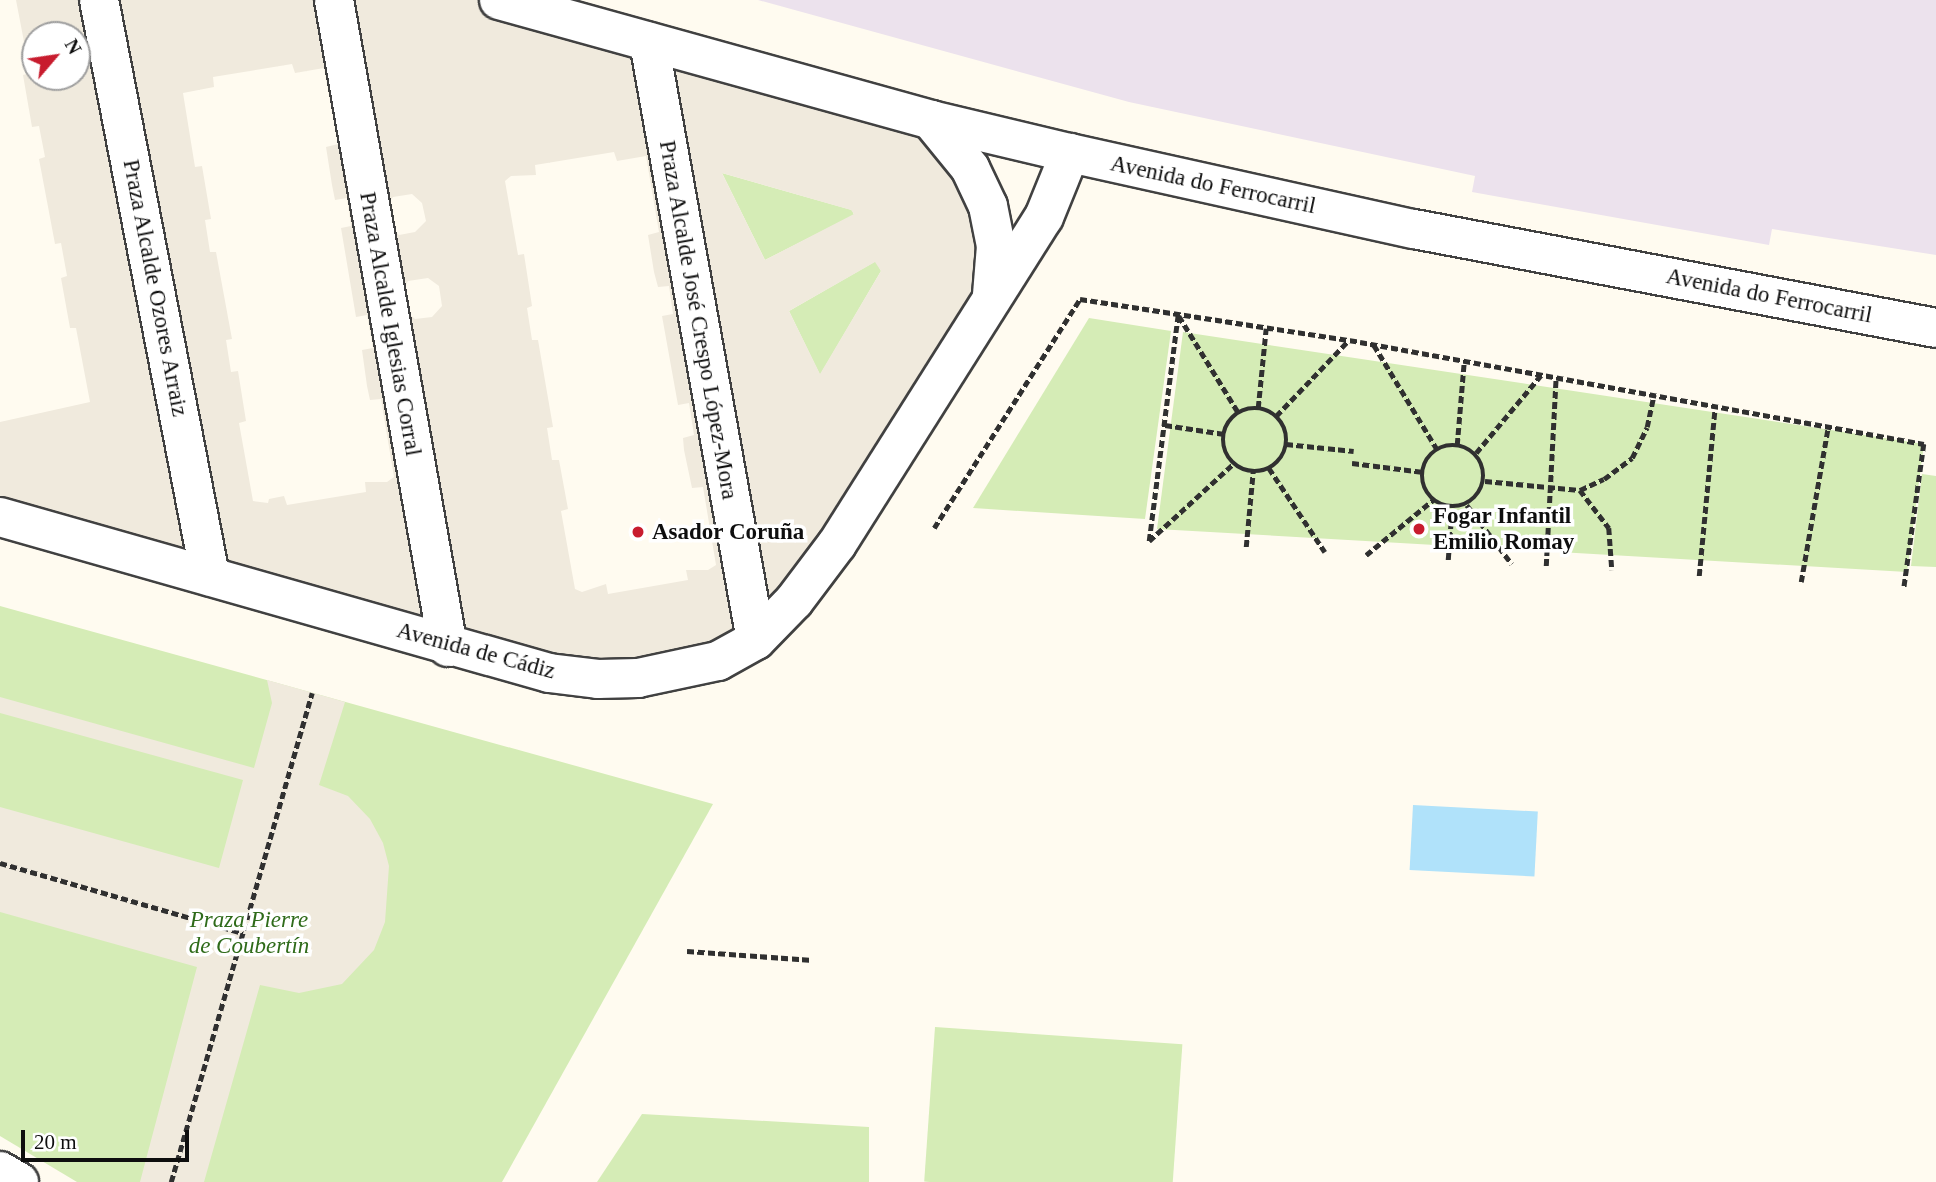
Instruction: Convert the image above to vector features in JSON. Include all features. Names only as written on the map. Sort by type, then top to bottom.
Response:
[{"type":"street","name":"Praza Alcalde Ozores Arraiz","points":[[99,0],[210,576]]},
{"type":"street","name":"Praza Alcalde Iglesias Corral","points":[[334,0],[448,647]]},
{"type":"street","name":"Avenida do Ferrocarril","points":[[499,0],[931,120],[1070,153],[1414,229],[1936,328]]},
{"type":"street","name":"Praza Alcalde José Crespo López-Mora","points":[[649,42],[756,640]]},
{"type":"street","name":"Avenida de Cádiz","points":[[931,120],[970,167],[989,206],[996,246],[992,301]]},
{"type":"street","name":"Avenida de Cádiz","points":[[0,516],[448,647],[548,673],[598,679],[676,672],[718,660],[756,640],[794,601],[836,544],[1044,217],[1070,153]]},
{"type":"street","points":[[0,1171],[19,1182]]},
{"type":"path","points":[[933,528],[1080,299],[1374,345],[1924,444],[1904,589]]},
{"type":"path","points":[[1178,315],[1238,412]]},
{"type":"path","points":[[1178,315],[1149,541],[1234,463]]},
{"type":"path","points":[[1258,408],[1266,328]]},
{"type":"path","points":[[1276,416],[1348,341]]},
{"type":"path","points":[[1374,345],[1437,449]]},
{"type":"path","points":[[1457,445],[1464,362]]},
{"type":"path","points":[[1476,453],[1542,375]]},
{"type":"path","points":[[1546,566],[1556,377]]},
{"type":"path","points":[[1485,481],[1580,490],[1632,458],[1647,427],[1654,395]]},
{"type":"path","points":[[1699,576],[1715,406]]},
{"type":"path","points":[[1258,408],[1276,416],[1283,424],[1286,444],[1277,462],[1269,468],[1253,471],[1234,463],[1224,450],[1224,434],[1238,412],[1258,408]]},
{"type":"path","points":[[1165,425],[1224,434]]},
{"type":"path","points":[[1801,582],[1828,426]]},
{"type":"path","points":[[1286,444],[1353,451]]},
{"type":"path","points":[[1457,445],[1476,453],[1485,481],[1482,491],[1467,505],[1452,508],[1433,499],[1423,487],[1423,472],[1437,449],[1457,445]]},
{"type":"path","points":[[1352,463],[1423,472]]},
{"type":"path","points":[[1269,468],[1325,552]]},
{"type":"path","points":[[1246,547],[1253,471]]},
{"type":"path","points":[[1580,490],[1609,528],[1612,570]]},
{"type":"path","points":[[1366,555],[1433,499]]},
{"type":"path","points":[[1467,505],[1512,564]]},
{"type":"path","points":[[1448,560],[1452,508]]},
{"type":"path","points":[[171,1182],[312,693]]},
{"type":"path","points":[[0,863],[243,933]]},
{"type":"path","points":[[687,951],[813,960]]},
{"type":"shaded area","points":[[16,0],[499,0],[931,120],[970,168],[992,301],[756,640],[638,678],[0,517],[0,422],[90,402],[76,328],[70,328],[61,278],[67,276],[61,243],[55,244],[39,159],[45,157],[39,126],[32,127],[26,91],[91,91],[91,21],[21,21],[21,26]],"holes":[[[292,64],[295,73],[324,68],[338,144],[326,147],[332,185],[335,200],[347,198],[351,226],[341,228],[356,317],[367,315],[373,348],[362,350],[367,386],[370,400],[381,399],[394,477],[387,482],[365,482],[366,492],[287,505],[284,496],[269,499],[268,503],[253,501],[239,423],[246,421],[238,371],[231,372],[226,340],[232,339],[216,252],[210,252],[205,220],[211,219],[202,166],[195,167],[183,93],[214,87],[213,77]],[[614,152],[617,161],[646,156],[659,232],[648,235],[654,272],[658,287],[669,286],[673,314],[662,316],[678,405],[689,403],[694,435],[683,438],[684,450],[692,488],[703,487],[716,565],[708,570],[686,570],[688,580],[608,594],[606,584],[582,592],[575,589],[561,511],[568,509],[559,460],[552,460],[547,428],[553,427],[538,340],[532,340],[527,308],[532,306],[524,254],[518,255],[505,181],[511,176],[536,175],[535,165]],[[722,173],[851,210],[854,214],[765,260]],[[412,194],[422,203],[426,221],[415,232],[399,235],[387,226],[384,209],[393,197]],[[875,262],[881,271],[820,374],[789,311]],[[428,278],[439,286],[442,306],[432,317],[415,319],[404,310],[401,293],[408,281]]]},
{"type":"shaded area","points":[[758,0],[1936,0],[1936,255],[1772,229],[1769,245],[1472,192],[1475,176],[1129,102]]},
{"type":"shaded area","points":[[267,680],[345,702],[319,785],[348,796],[370,819],[383,843],[389,866],[385,922],[374,950],[342,984],[299,993],[260,985],[204,1182],[140,1182],[197,967],[0,912],[0,807],[219,868],[243,780],[0,713],[0,697],[254,768],[272,703]]},
{"type":"green space","points":[[722,173],[852,210],[854,215],[765,260]]},
{"type":"green space","points":[[876,261],[881,271],[820,375],[789,311]]},
{"type":"green space","points":[[1089,318],[1171,331],[1145,519],[973,508]]},
{"type":"green space","points":[[1183,332],[1924,444],[1907,572],[1157,529]]},
{"type":"green space","points":[[1922,474],[1936,476],[1936,567],[1911,566]]},
{"type":"green space","name":"Praza Pierre de Coubertín","points":[[0,606],[713,804],[502,1182],[77,1182],[0,1136]]},
{"type":"green space","points":[[935,1027],[1182,1044],[1173,1182],[924,1182]]},
{"type":"green space","points":[[642,1114],[869,1127],[869,1182],[597,1182]]},
{"type":"water","points":[[1413,805],[1538,812],[1534,876],[1410,870]]},
{"type":"place","name":"Fogar Infantil Emilio Romay","points":[[1419,529]]},
{"type":"place","name":"Asador Coruña","points":[[638,532]]}]
